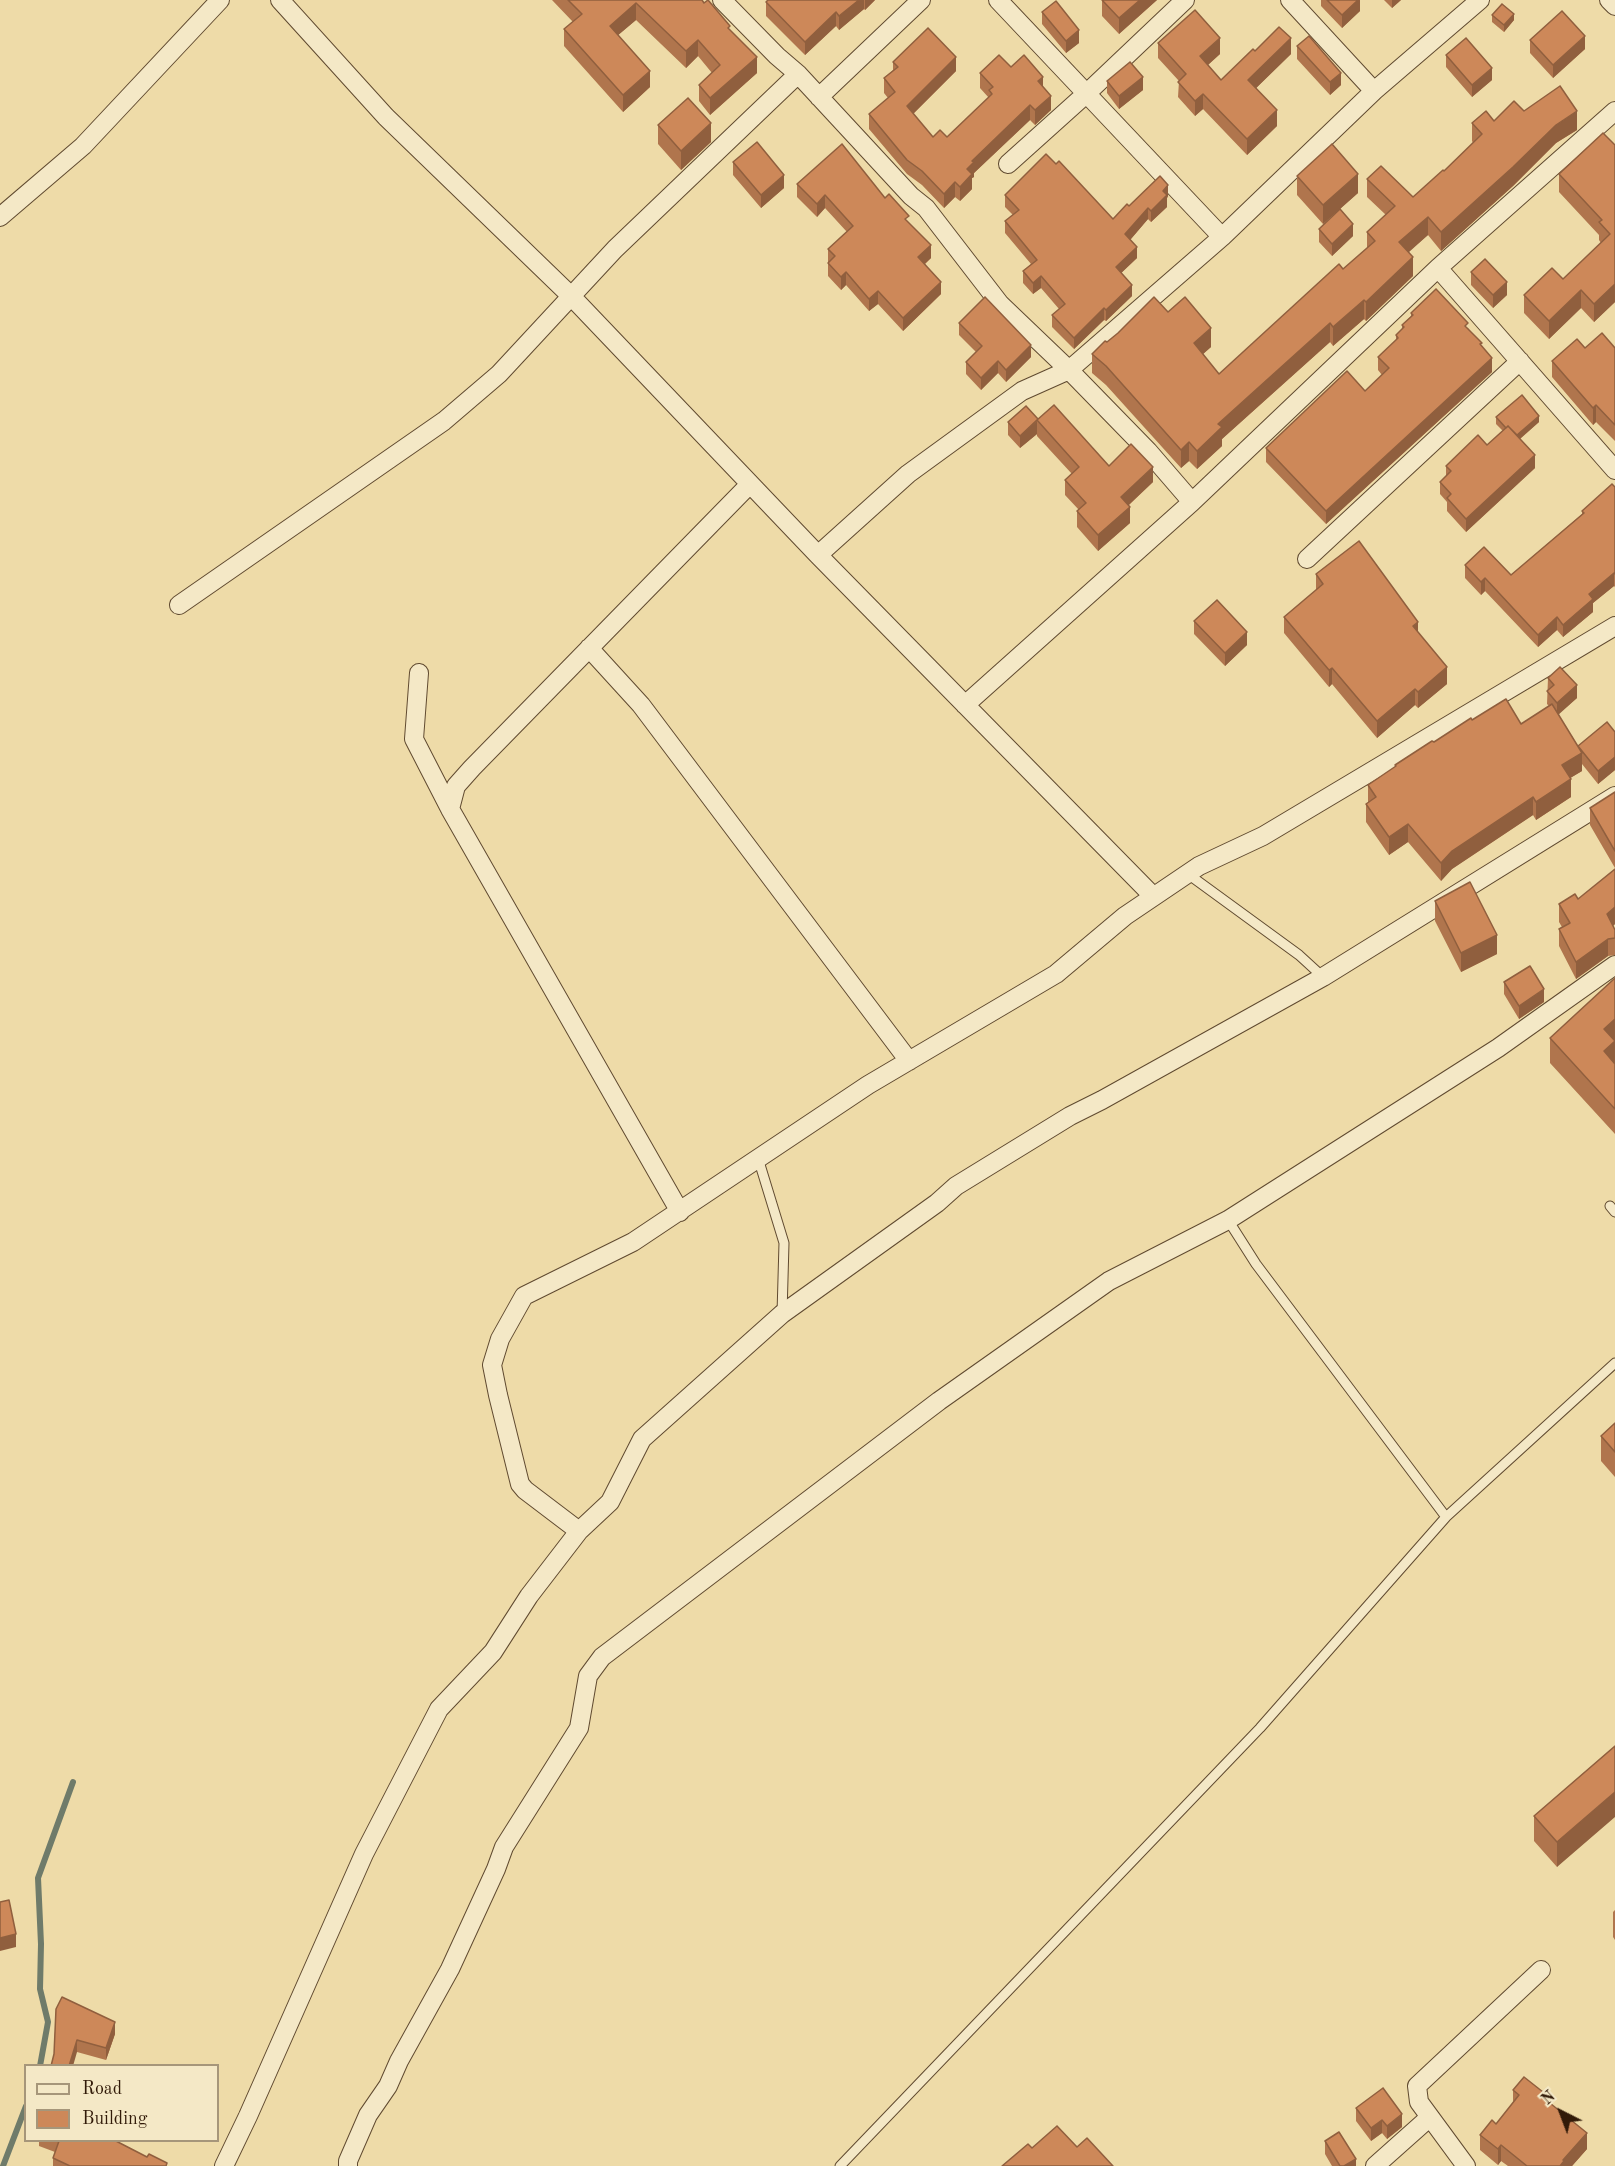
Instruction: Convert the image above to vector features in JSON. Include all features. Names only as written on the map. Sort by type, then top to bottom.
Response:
[{"type":"street","points":[[0,218],[83,146],[220,0]]},
{"type":"street","points":[[280,0],[386,117],[571,296],[818,555],[1153,896]]},
{"type":"street","points":[[722,0],[798,74],[911,196],[926,208],[1000,304],[1069,370],[1192,501]]},
{"type":"street","points":[[819,97],[921,0]]},
{"type":"street","points":[[998,0],[1222,237]]},
{"type":"street","points":[[1008,164],[1185,0]]},
{"type":"street","points":[[1290,0],[1374,91]]},
{"type":"street","points":[[818,555],[908,474],[1022,391],[1069,370],[1222,237],[1374,91],[1480,0]]},
{"type":"street","points":[[1609,0],[1615,6]]},
{"type":"street","points":[[179,605],[444,421],[499,374],[615,249],[798,74]]},
{"type":"street","points":[[965,705],[1192,501],[1438,268],[1615,111]]},
{"type":"street","points":[[1438,268],[1615,470]]},
{"type":"street","points":[[1307,560],[1520,361]]},
{"type":"street","points":[[450,809],[456,786],[750,484]]},
{"type":"street","points":[[579,1531],[520,1484],[498,1395],[492,1365],[500,1339],[524,1296],[633,1242],[868,1085],[1056,974],[1125,916],[1199,866],[1263,836],[1615,626]]},
{"type":"street","points":[[589,648],[641,705],[909,1061]]},
{"type":"street","points":[[419,673],[414,739],[450,809],[680,1212]]},
{"type":"street","points":[[224,2166],[364,1854],[439,1709],[493,1652],[529,1596],[579,1531],[610,1502],[642,1439],[782,1314],[937,1203],[956,1186],[1070,1116],[1323,977],[1615,796]]},
{"type":"street","points":[[348,2166],[348,2161],[368,2115],[388,2086],[399,2061],[450,1969],[504,1847],[579,1728],[588,1676],[602,1657],[939,1401],[1109,1281],[1228,1220],[1498,1048],[1615,965]]},
{"type":"street","points":[[1466,2166],[1419,2102],[1417,2086],[1541,1970]]},
{"type":"street","points":[[1375,2166],[1430,2117]]},
{"type":"lane","points":[[1188,874],[1299,955],[1323,977]]},
{"type":"lane","points":[[758,1158],[784,1243],[782,1314]]},
{"type":"lane","points":[[1228,1220],[1256,1264],[1446,1517]]},
{"type":"lane","points":[[840,2166],[1260,1728],[1446,1517],[1615,1363]]},
{"type":"building","points":[[568,0],[702,0],[704,3],[708,0],[730,26],[728,28],[757,57],[710,98],[699,85],[720,65],[698,40],[686,51],[636,3],[610,26],[650,71],[623,95],[564,29],[582,14]]},
{"type":"building","points":[[768,0],[859,0],[839,16],[836,12],[805,42],[766,2]]},
{"type":"building","points":[[1102,0],[1140,0],[1119,18]]},
{"type":"building","points":[[1327,0],[1358,0],[1342,15]]},
{"type":"building","points":[[1056,1],[1079,30],[1066,41],[1042,12]]},
{"type":"building","points":[[1502,4],[1514,14],[1504,25],[1492,15]]},
{"type":"building","points":[[1195,10],[1220,38],[1200,56],[1221,80],[1279,27],[1291,38],[1248,80],[1277,110],[1247,139],[1203,94],[1195,101],[1178,82],[1186,74],[1158,43]]},
{"type":"building","points":[[1562,11],[1585,36],[1553,65],[1530,40]]},
{"type":"building","points":[[928,28],[956,57],[907,106],[933,137],[940,130],[947,137],[992,94],[989,90],[993,87],[980,73],[999,55],[1011,67],[1024,55],[1043,77],[1038,81],[1051,96],[1035,110],[1030,105],[972,161],[974,162],[967,169],[972,174],[960,187],[955,182],[944,194],[922,171],[907,160],[869,114],[895,92],[884,78],[898,67],[893,62]]},
{"type":"building","points":[[1309,36],[1341,73],[1330,82],[1297,46]]},
{"type":"building","points":[[1466,38],[1492,68],[1472,85],[1446,55]]},
{"type":"building","points":[[1130,62],[1143,77],[1119,96],[1107,81]]},
{"type":"building","points":[[1560,86],[1577,111],[1556,125],[1441,232],[1428,217],[1399,242],[1413,257],[1366,302],[1364,300],[1333,327],[1330,323],[1218,424],[1222,427],[1197,451],[1189,442],[1181,450],[1106,366],[1092,354],[1105,341],[1107,342],[1118,333],[1154,297],[1168,312],[1185,297],[1211,328],[1194,343],[1219,374],[1339,264],[1343,269],[1375,241],[1367,232],[1395,206],[1367,179],[1381,166],[1413,197],[1482,134],[1472,123],[1486,111],[1494,121],[1514,101],[1524,111]]},
{"type":"building","points":[[688,98],[711,123],[681,151],[658,125]]},
{"type":"building","points":[[1603,133],[1615,145],[1615,284],[1594,304],[1581,290],[1549,321],[1524,295],[1552,268],[1563,279],[1610,234],[1599,222],[1602,220],[1559,174]]},
{"type":"building","points":[[757,142],[784,175],[761,195],[733,162]]},
{"type":"building","points":[[842,144],[885,198],[889,194],[909,216],[905,219],[931,245],[918,257],[941,282],[903,318],[878,291],[869,299],[846,272],[841,277],[828,263],[835,256],[828,249],[853,226],[825,195],[817,204],[797,184]]},
{"type":"building","points":[[1332,144],[1358,174],[1323,205],[1297,176]]},
{"type":"building","points":[[1046,154],[1056,164],[1059,161],[1113,219],[1160,176],[1168,185],[1163,191],[1167,195],[1151,211],[1148,208],[1125,234],[1137,247],[1116,267],[1132,285],[1106,310],[1104,308],[1074,338],[1052,315],[1065,304],[1041,276],[1033,283],[1023,271],[1037,260],[1005,221],[1019,210],[1005,195]]},
{"type":"building","points":[[1340,209],[1353,224],[1332,244],[1319,229]]},
{"type":"building","points":[[1485,259],[1507,282],[1493,295],[1471,272]]},
{"type":"building","points":[[1436,289],[1468,323],[1465,326],[1482,343],[1480,344],[1492,358],[1326,511],[1266,448],[1347,371],[1365,391],[1389,368],[1378,357],[1398,338],[1396,335],[1404,327],[1402,325],[1413,315],[1411,313]]},
{"type":"building","points":[[985,297],[1031,345],[1006,370],[998,361],[981,378],[966,362],[982,346],[959,323]]},
{"type":"building","points":[[1602,333],[1615,348],[1615,425],[1596,405],[1593,408],[1552,361],[1577,339],[1585,348]]},
{"type":"building","points":[[1522,395],[1539,416],[1517,435],[1508,426],[1506,428],[1496,417]]},
{"type":"building","points":[[1054,405],[1109,466],[1131,444],[1153,467],[1121,497],[1130,507],[1098,535],[1077,511],[1086,503],[1065,480],[1079,467],[1037,420]]},
{"type":"building","points":[[1026,406],[1038,419],[1020,436],[1008,422]]},
{"type":"building","points":[[1508,426],[1535,455],[1466,519],[1447,498],[1451,494],[1440,482],[1451,471],[1446,466],[1478,435],[1487,445]]},
{"type":"building","points":[[1612,484],[1615,487],[1615,574],[1589,594],[1593,599],[1563,625],[1557,617],[1538,635],[1485,578],[1481,582],[1465,565],[1484,547],[1511,575],[1584,513],[1582,511]]},
{"type":"building","points":[[1359,541],[1418,622],[1413,626],[1447,667],[1418,692],[1415,689],[1377,721],[1284,617],[1323,584],[1316,574]]},
{"type":"building","points":[[1217,600],[1247,632],[1225,653],[1194,621]]},
{"type":"building","points":[[1560,667],[1577,685],[1557,703],[1547,691],[1554,685],[1548,678]]},
{"type":"building","points":[[1506,699],[1521,724],[1552,704],[1582,753],[1562,765],[1571,779],[1536,802],[1533,797],[1452,851],[1441,863],[1408,824],[1389,837],[1366,804],[1376,797],[1368,785],[1432,741],[1434,742]]},
{"type":"building","points":[[1607,722],[1615,732],[1615,757],[1598,771],[1578,746]]},
{"type":"building","points":[[1615,792],[1615,851],[1590,808]]},
{"type":"building","points":[[1615,869],[1615,907],[1607,914],[1615,930],[1615,938],[1608,939],[1576,962],[1559,929],[1570,923],[1559,904],[1575,894],[1578,899]]},
{"type":"building","points":[[1470,882],[1497,935],[1461,953],[1435,901]]},
{"type":"building","points":[[1530,966],[1544,989],[1519,1006],[1504,982]]},
{"type":"building","points":[[1615,978],[1615,1019],[1604,1029],[1615,1041],[1604,1051],[1615,1064],[1615,1109],[1550,1038]]},
{"type":"building","points":[[1615,1423],[1615,1452],[1601,1436]]},
{"type":"building","points":[[1615,1746],[1615,1792],[1557,1842],[1534,1816]]},
{"type":"building","points":[[9,1900],[16,1934],[0,1938],[0,1902]]},
{"type":"building","points":[[62,1997],[115,2022],[106,2048],[77,2040],[70,2064],[52,2064],[56,2009]]},
{"type":"building","points":[[1524,2077],[1543,2092],[1540,2095],[1587,2133],[1560,2166],[1527,2166],[1501,2145],[1498,2149],[1480,2135],[1492,2120],[1496,2124],[1519,2095],[1513,2090]]},
{"type":"building","points":[[1383,2088],[1402,2114],[1387,2126],[1382,2120],[1371,2128],[1356,2108]]},
{"type":"building","points":[[1057,2126],[1077,2147],[1087,2138],[1113,2166],[1002,2166],[1028,2144],[1032,2148]]},
{"type":"building","points":[[1339,2132],[1356,2159],[1344,2166],[1340,2166],[1325,2141]]},
{"type":"building","points":[[59,2142],[118,2142],[147,2157],[149,2154],[167,2163],[166,2166],[70,2166],[53,2158]]},
{"type":"waterway","points":[[40,2064],[48,2022],[40,1989],[41,1944],[38,1878],[73,1782]]},
{"type":"waterway","points":[[3,2166],[24,2111]]}]
